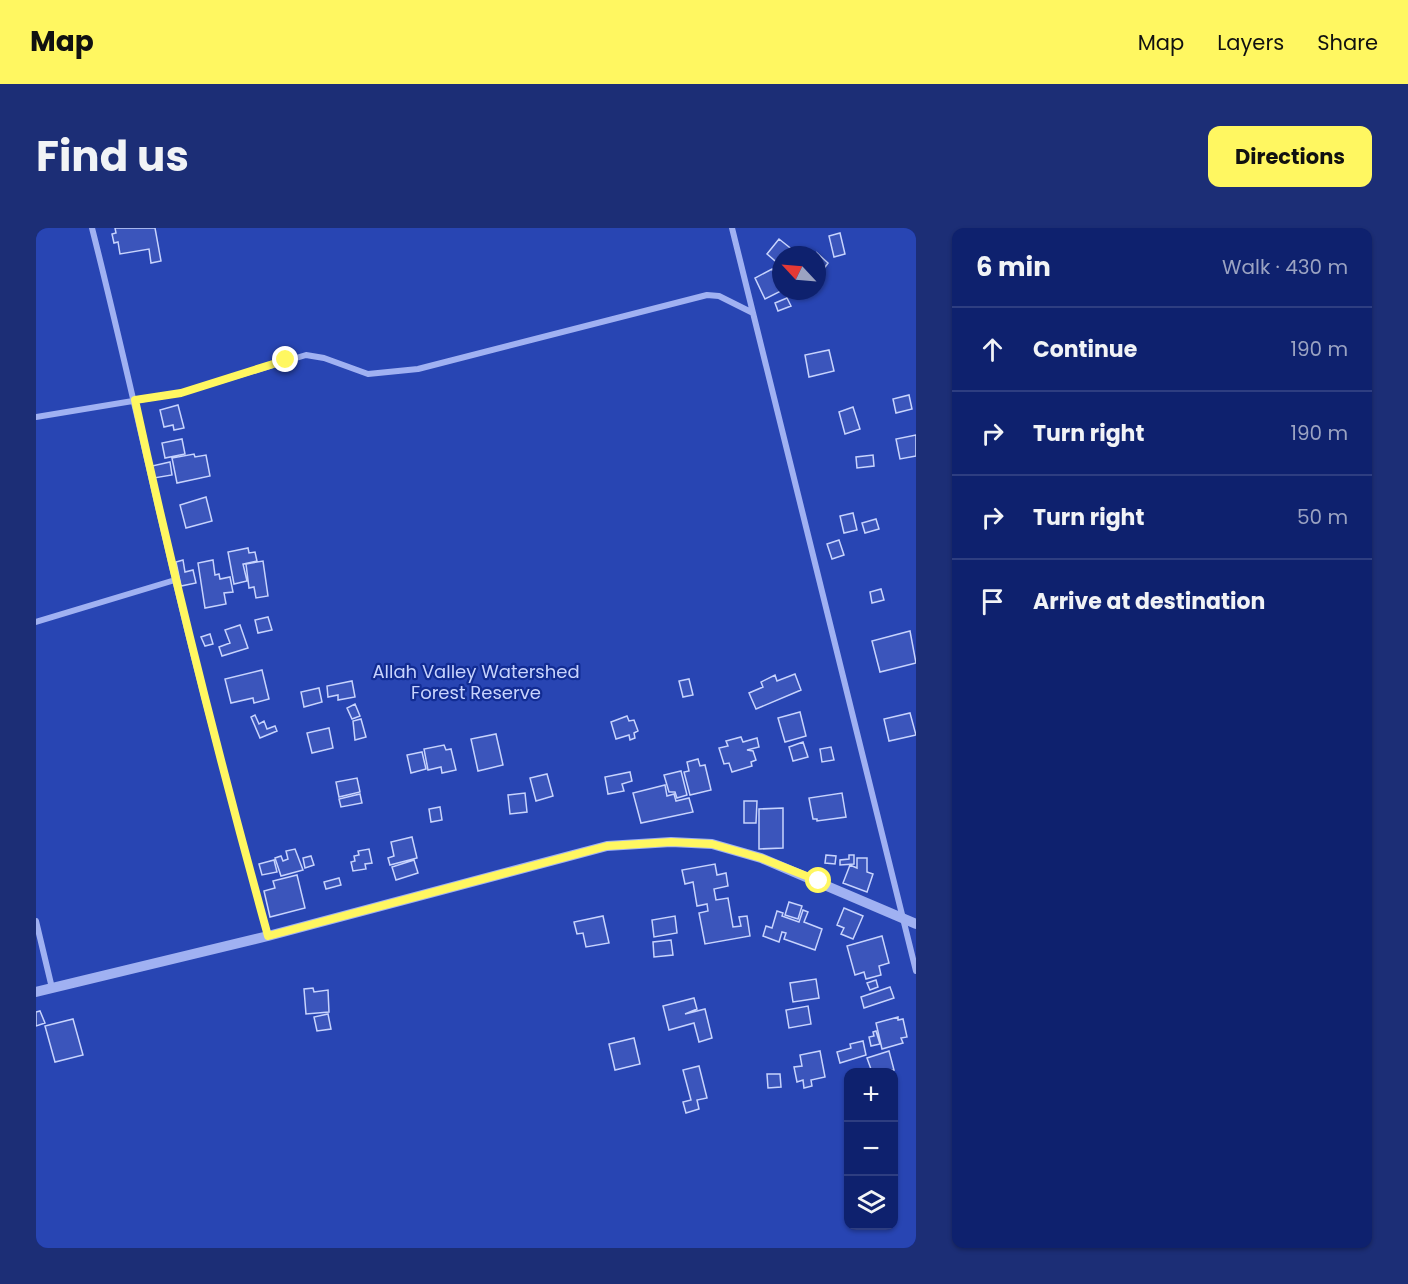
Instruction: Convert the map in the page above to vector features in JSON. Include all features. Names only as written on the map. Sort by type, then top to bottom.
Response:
[{"type":"street","points":[[92,228],[135,400],[175,580],[268,936]]},
{"type":"street","points":[[732,228],[916,971]]},
{"type":"street","points":[[36,417],[181,393],[306,356],[324,358],[368,374],[418,369],[707,295],[719,296],[753,313]]},
{"type":"street","points":[[36,622],[175,580]]},
{"type":"street","points":[[36,992],[268,936],[607,846],[671,842],[712,844],[761,858],[916,924]]},
{"type":"street","points":[[36,921],[52,988]]},
{"type":"green space","name":"Allah Valley Watershed Forest Reserve","points":[[36,228],[916,228],[916,1248],[36,1248]]},
{"type":"building","points":[[115,228],[155,228],[161,261],[151,263],[149,249],[120,254],[118,242],[114,243],[112,234],[116,233]]},
{"type":"building","points":[[840,233],[845,254],[834,257],[829,236]]},
{"type":"building","points":[[779,239],[788,246],[773,246]]},
{"type":"building","points":[[772,248],[772,258],[767,254]]},
{"type":"building","points":[[772,269],[772,296],[765,299],[755,278]]},
{"type":"building","points":[[788,300],[791,306],[778,311],[775,303]]},
{"type":"building","points":[[829,350],[834,371],[809,377],[805,355]]},
{"type":"building","points":[[909,395],[912,409],[896,413],[893,399]]},
{"type":"building","points":[[178,405],[184,428],[174,430],[173,425],[164,427],[160,410]]},
{"type":"building","points":[[853,407],[860,429],[845,434],[839,412]]},
{"type":"building","points":[[916,435],[916,456],[900,459],[896,439]]},
{"type":"building","points":[[182,439],[185,454],[165,458],[162,443]]},
{"type":"building","points":[[194,454],[195,457],[206,455],[210,476],[177,483],[172,458]]},
{"type":"building","points":[[873,455],[874,466],[857,468],[856,457]]},
{"type":"building","points":[[170,462],[172,475],[154,478],[152,466]]},
{"type":"building","points":[[206,497],[212,521],[186,528],[180,505]]},
{"type":"building","points":[[853,513],[857,530],[844,533],[840,516]]},
{"type":"building","points":[[876,519],[879,529],[865,533],[862,523]]},
{"type":"building","points":[[839,540],[844,555],[832,559],[827,544]]},
{"type":"building","points":[[248,548],[249,553],[255,552],[257,561],[243,564],[247,581],[234,584],[228,552]]},
{"type":"building","points":[[183,560],[185,572],[193,570],[196,583],[181,586],[176,562]]},
{"type":"building","points":[[213,560],[215,575],[219,574],[220,579],[230,577],[233,592],[224,593],[226,604],[205,608],[198,563]]},
{"type":"building","points":[[263,561],[268,596],[256,598],[254,587],[249,588],[246,564]]},
{"type":"building","points":[[881,589],[884,600],[872,603],[870,592]]},
{"type":"building","points":[[268,617],[272,630],[258,633],[255,620]]},
{"type":"building","points":[[240,625],[248,648],[222,656],[219,647],[230,643],[225,630]]},
{"type":"building","points":[[910,631],[916,663],[880,672],[872,641]]},
{"type":"building","points":[[210,634],[213,644],[205,646],[201,637]]},
{"type":"building","points":[[262,670],[269,699],[254,703],[253,698],[231,703],[225,679]]},
{"type":"building","points":[[795,674],[801,690],[756,709],[749,693],[763,687],[761,682],[775,675],[777,681]]},
{"type":"building","points":[[689,679],[693,695],[683,697],[679,681]]},
{"type":"building","points":[[352,681],[355,697],[338,700],[338,695],[328,697],[327,686]]},
{"type":"building","points":[[319,688],[322,702],[304,707],[301,692]]},
{"type":"building","points":[[355,704],[360,716],[352,719],[347,708]]},
{"type":"building","points":[[800,712],[806,736],[785,742],[778,718]]},
{"type":"building","points":[[910,713],[916,735],[889,741],[884,719]]},
{"type":"building","points":[[255,715],[259,724],[264,721],[267,729],[275,726],[277,731],[260,738],[251,717]]},
{"type":"building","points":[[627,716],[629,721],[634,720],[638,731],[634,733],[635,738],[630,740],[629,735],[616,739],[611,722]]},
{"type":"building","points":[[361,719],[366,737],[355,740],[353,721]]},
{"type":"building","points":[[329,728],[333,748],[312,753],[307,733]]},
{"type":"building","points":[[496,734],[503,765],[478,771],[471,739]]},
{"type":"building","points":[[741,737],[743,742],[757,738],[759,747],[747,750],[753,751],[756,760],[751,762],[752,766],[732,772],[729,763],[724,764],[719,748],[728,746],[726,741]]},
{"type":"building","points":[[803,742],[808,757],[793,761],[789,747]]},
{"type":"building","points":[[444,745],[446,750],[451,749],[456,770],[442,773],[441,767],[428,770],[424,749]]},
{"type":"building","points":[[831,747],[834,760],[822,762],[820,749]]},
{"type":"building","points":[[422,752],[426,769],[411,773],[407,755]]},
{"type":"building","points":[[698,759],[700,766],[705,765],[711,790],[690,795],[684,772],[689,771],[687,762]]},
{"type":"building","points":[[681,771],[687,795],[677,798],[675,792],[669,792],[664,775]]},
{"type":"building","points":[[630,772],[632,781],[622,784],[624,791],[608,794],[605,777]]},
{"type":"building","points":[[547,774],[553,796],[536,801],[530,778]]},
{"type":"building","points":[[357,778],[360,792],[339,797],[336,782]]},
{"type":"building","points":[[665,785],[667,796],[674,794],[676,801],[689,798],[693,812],[641,823],[633,793]]},
{"type":"building","points":[[525,793],[527,812],[510,814],[508,795]]},
{"type":"building","points":[[842,793],[846,817],[817,821],[813,819],[809,798]]},
{"type":"building","points":[[360,794],[362,803],[341,807],[339,799]]},
{"type":"building","points":[[744,801],[757,801],[756,823],[744,823]]},
{"type":"building","points":[[440,807],[442,820],[431,822],[429,809]]},
{"type":"building","points":[[783,808],[783,848],[759,849],[759,809]]},
{"type":"building","points":[[412,837],[417,858],[390,865],[388,858],[394,856],[391,842]]},
{"type":"building","points":[[295,849],[303,870],[281,876],[275,858],[281,856],[283,861],[288,859],[286,851]]},
{"type":"building","points":[[369,849],[372,863],[365,864],[366,869],[353,871],[351,862],[355,861],[354,856],[359,855],[358,851]]},
{"type":"building","points":[[826,855],[836,856],[835,864],[825,863]]},
{"type":"building","points":[[849,855],[854,855],[854,864],[840,865],[840,860],[849,859]]},
{"type":"building","points":[[311,856],[314,865],[305,868],[303,858]]},
{"type":"building","points":[[857,858],[867,858],[867,872],[873,874],[867,892],[843,883],[850,865],[857,868]]},
{"type":"building","points":[[274,860],[277,872],[262,875],[259,864]]},
{"type":"building","points":[[414,860],[418,873],[396,880],[392,867]]},
{"type":"building","points":[[715,864],[717,875],[726,873],[728,886],[714,889],[716,900],[728,898],[733,927],[741,926],[739,917],[747,916],[750,936],[705,944],[699,913],[708,911],[707,904],[697,906],[693,882],[685,884],[682,870]]},
{"type":"building","points":[[297,875],[305,908],[270,917],[264,891],[275,888],[273,881]]},
{"type":"building","points":[[339,878],[341,885],[326,889],[324,882]]},
{"type":"building","points":[[789,902],[802,906],[798,919],[785,915]]},
{"type":"building","points":[[844,908],[863,916],[853,939],[841,934],[844,928],[837,925]]},
{"type":"building","points":[[803,910],[808,912],[804,922],[822,929],[815,950],[784,939],[786,933],[782,932],[779,942],[763,936],[766,926],[772,928],[777,911],[783,913],[782,916],[799,922]]},
{"type":"building","points":[[603,916],[609,943],[586,947],[583,933],[577,934],[574,922]]},
{"type":"building","points":[[675,916],[677,933],[654,937],[652,920]]},
{"type":"building","points":[[882,936],[889,963],[879,966],[881,975],[866,979],[864,972],[855,975],[847,946]]},
{"type":"building","points":[[671,940],[673,955],[654,957],[653,942]]},
{"type":"building","points":[[816,979],[819,998],[793,1002],[790,983]]},
{"type":"building","points":[[876,980],[878,987],[870,990],[867,983]]},
{"type":"building","points":[[890,987],[894,998],[864,1008],[861,997]]},
{"type":"building","points":[[313,988],[314,992],[328,990],[329,1012],[306,1014],[304,989]]},
{"type":"building","points":[[694,998],[697,1009],[685,1014],[705,1009],[712,1038],[699,1042],[694,1023],[669,1030],[663,1006]]},
{"type":"building","points":[[808,1006],[811,1024],[789,1028],[786,1010]]},
{"type":"building","points":[[40,1011],[45,1023],[36,1026],[36,1012]]},
{"type":"building","points":[[328,1014],[331,1029],[317,1031],[314,1017]]},
{"type":"building","points":[[898,1017],[898,1020],[903,1019],[907,1037],[901,1038],[903,1043],[882,1049],[876,1023]]},
{"type":"building","points":[[73,1019],[83,1055],[55,1062],[45,1026]]},
{"type":"building","points":[[876,1031],[880,1044],[871,1046],[869,1037],[874,1036],[873,1032]]},
{"type":"building","points":[[634,1038],[640,1064],[615,1070],[609,1044]]},
{"type":"building","points":[[863,1041],[866,1055],[840,1063],[837,1052],[851,1048],[850,1044]]},
{"type":"building","points":[[820,1051],[825,1077],[811,1080],[812,1086],[804,1088],[803,1080],[797,1082],[794,1067],[802,1066],[800,1055]]},
{"type":"building","points":[[889,1051],[893,1068],[871,1068],[867,1058]]},
{"type":"building","points":[[699,1066],[707,1098],[697,1100],[699,1109],[686,1113],[683,1102],[691,1100],[683,1070]]},
{"type":"building","points":[[767,1074],[780,1074],[781,1087],[768,1088]]},
{"type":"route","points":[[286,360],[181,393],[135,400],[166,544],[218,751],[268,936],[607,846],[671,842],[712,844],[761,858],[819,881]]}]
